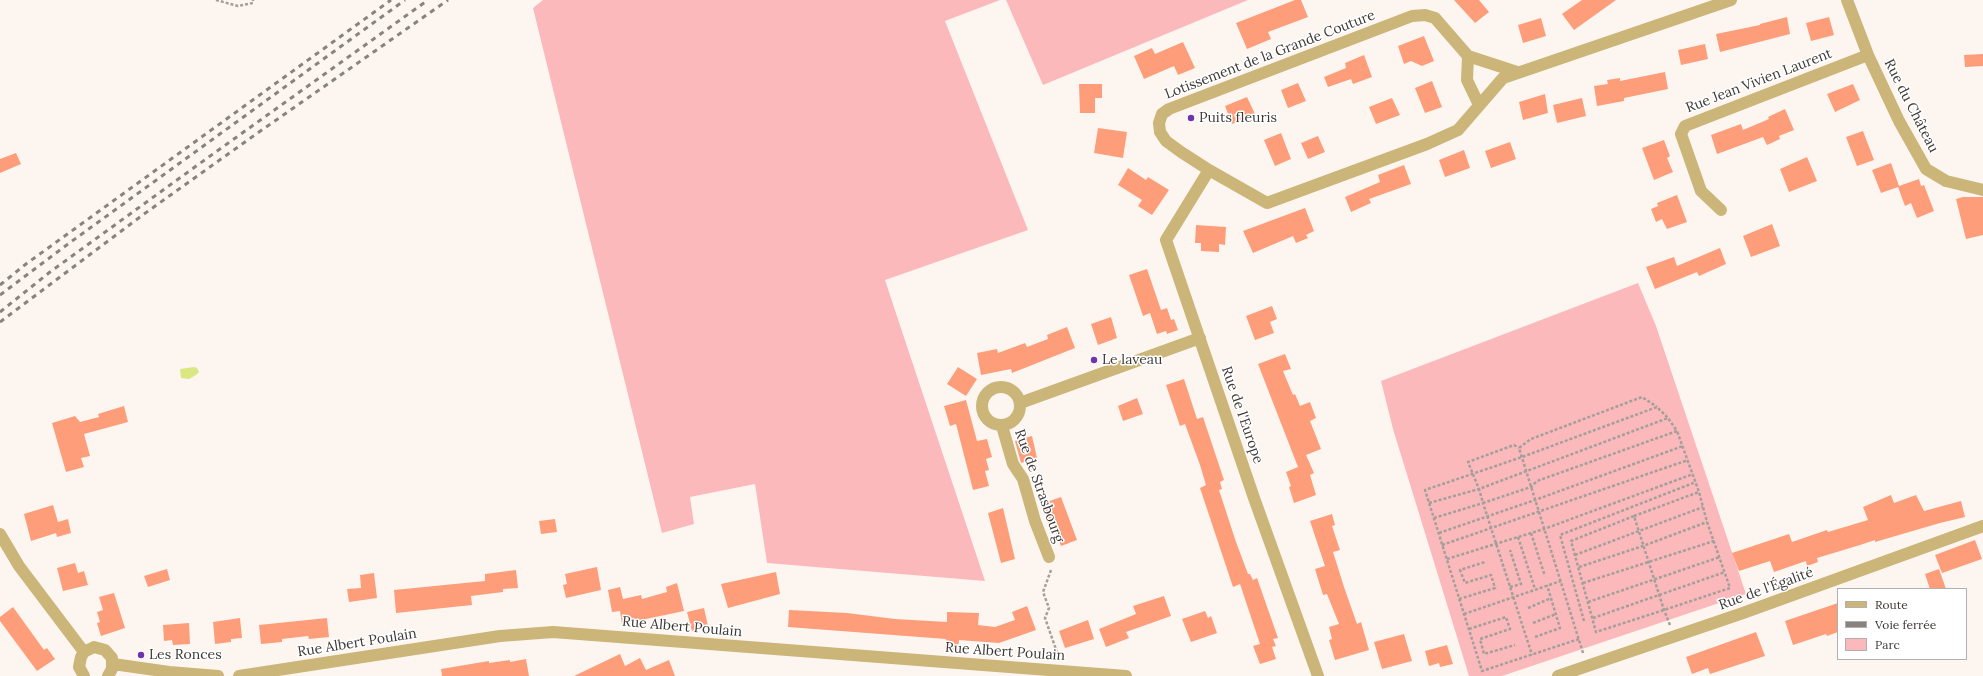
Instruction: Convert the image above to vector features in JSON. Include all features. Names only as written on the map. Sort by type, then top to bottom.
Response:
[{"type":"street","name":"Lotissement de la Grande Couture","points":[[1468,56],[1435,18],[1425,15],[1412,16],[1169,108],[1162,114],[1158,123],[1163,136],[1181,152],[1266,203],[1427,144],[1458,130],[1503,78],[1731,0]]},
{"type":"street","name":"Rue du Château","points":[[1848,0],[1868,55],[1899,121],[1926,169],[1946,180],[1983,190]]},
{"type":"street","name":"Rue Jean Vivien Laurent","points":[[1721,210],[1701,191],[1681,134],[1685,126],[1868,55]]},
{"type":"street","points":[[1479,105],[1467,80],[1468,56],[1518,72]]},
{"type":"street","name":"Rue de l'Europe","points":[[1209,170],[1166,240],[1254,498],[1318,676]]},
{"type":"street","points":[[1020,403],[1200,338]]},
{"type":"street","name":"Rue de Strasbourg","points":[[996,387],[1003,387],[1014,392],[1020,403],[1018,416],[1008,424],[1002,426],[990,422],[982,412],[981,406],[985,394],[996,387]]},
{"type":"street","name":"Rue de Strasbourg","points":[[1002,426],[1013,464],[1023,480],[1034,521],[1049,557]]},
{"type":"street","name":"Rue de l'Égalité","points":[[1558,676],[1743,613],[1983,526]]},
{"type":"street","points":[[0,534],[19,566],[84,652]]},
{"type":"street","name":"Rue Albert Poulain","points":[[239,676],[500,636],[553,632],[1066,673],[1126,676]]},
{"type":"street","points":[[84,676],[79,667],[79,662],[84,652],[88,649],[99,648],[109,653],[113,664],[108,676]]},
{"type":"street","points":[[113,664],[169,672],[218,676]]},
{"type":"path","points":[[216,0],[238,6],[253,3],[253,0]]},
{"type":"path","points":[[1519,448],[1531,439],[1642,397],[1657,407],[1668,418],[1677,431],[1700,492],[1707,522],[1730,588],[1596,632],[1571,541],[1700,492]]},
{"type":"path","points":[[1579,639],[1482,671],[1425,490],[1522,457],[1657,407]]},
{"type":"path","points":[[1429,503],[1479,489],[1668,418]]},
{"type":"path","points":[[1434,518],[1531,487],[1537,481],[1677,431]]},
{"type":"path","points":[[1532,655],[1474,473],[1468,462],[1514,445],[1519,448],[1588,665]]},
{"type":"path","points":[[1438,533],[1535,500],[1683,446]]},
{"type":"path","points":[[1442,545],[1539,513],[1688,460]]},
{"type":"path","points":[[1447,559],[1544,529],[1693,474]]},
{"type":"path","points":[[1584,621],[1560,535],[1696,482]]},
{"type":"path","points":[[1575,555],[1703,508]]},
{"type":"path","points":[[1634,516],[1654,580],[1674,636]]},
{"type":"path","points":[[1578,567],[1643,546],[1707,522]]},
{"type":"path","points":[[1531,533],[1545,576]]},
{"type":"path","points":[[1518,537],[1535,589]]},
{"type":"path","points":[[1583,583],[1714,541]]},
{"type":"path","points":[[1510,550],[1521,584],[1510,587]]},
{"type":"path","points":[[1049,557],[1053,564],[1043,592],[1049,608],[1045,618],[1066,673]]},
{"type":"path","points":[[1588,602],[1720,557]]},
{"type":"path","points":[[1459,599],[1495,588],[1491,575],[1465,583],[1460,570],[1485,562]]},
{"type":"path","points":[[1592,618],[1725,572]]},
{"type":"path","points":[[1464,614],[1513,596],[1561,581]]},
{"type":"path","points":[[1535,637],[1560,628],[1546,585]]},
{"type":"path","points":[[1528,608],[1551,598]]},
{"type":"path","points":[[1533,623],[1556,614]]},
{"type":"path","points":[[1469,629],[1506,617],[1510,629],[1480,639],[1484,654],[1515,645]]},
{"type":"green space","points":[[543,0],[1000,0],[945,21],[1028,230],[885,280],[985,581],[767,563],[755,484],[690,497],[694,524],[662,533],[533,8]]},
{"type":"green space","points":[[1006,0],[1248,0],[1043,85]]},
{"type":"green space","points":[[1638,283],[1656,326],[1746,594],[1502,676],[1469,676],[1393,429],[1381,381]]},
{"type":"shaded area","points":[[197,368],[199,372],[196,375],[189,379],[181,378],[180,369]]},
{"type":"building","points":[[1295,0],[1301,0],[1308,17],[1268,32],[1271,39],[1247,49],[1236,23]]},
{"type":"building","points":[[1454,0],[1479,0],[1489,12],[1475,23]]},
{"type":"building","points":[[1582,0],[1616,0],[1574,30],[1562,14]]},
{"type":"building","points":[[1787,17],[1790,34],[1720,52],[1716,34],[1760,25]]},
{"type":"building","points":[[1829,17],[1834,35],[1811,41],[1806,23]]},
{"type":"building","points":[[1541,18],[1546,36],[1523,43],[1518,25]]},
{"type":"building","points":[[1424,36],[1434,61],[1422,66],[1411,61],[1404,64],[1398,46]]},
{"type":"building","points":[[1183,42],[1195,68],[1178,75],[1174,66],[1144,79],[1134,56],[1152,48],[1155,54]]},
{"type":"building","points":[[1705,44],[1708,59],[1681,65],[1678,50]]},
{"type":"building","points":[[1983,54],[1983,66],[1965,67],[1964,55]]},
{"type":"building","points":[[1364,55],[1372,77],[1353,84],[1351,79],[1328,87],[1324,77],[1346,68],[1345,63]]},
{"type":"building","points":[[1665,72],[1668,89],[1624,98],[1624,101],[1597,106],[1594,86],[1608,84],[1607,80],[1620,78],[1620,81]]},
{"type":"building","points":[[1432,81],[1442,107],[1425,113],[1415,88]]},
{"type":"building","points":[[1298,83],[1306,101],[1288,108],[1281,90]]},
{"type":"building","points":[[1079,84],[1102,84],[1102,98],[1095,98],[1095,113],[1080,113]]},
{"type":"building","points":[[1853,84],[1860,100],[1835,112],[1827,94]]},
{"type":"building","points":[[1545,94],[1548,113],[1523,120],[1519,102]]},
{"type":"building","points":[[1247,97],[1255,114],[1232,124],[1225,106]]},
{"type":"building","points":[[1392,98],[1400,115],[1376,124],[1369,107]]},
{"type":"building","points":[[1582,98],[1586,116],[1557,123],[1553,105]]},
{"type":"building","points":[[1785,109],[1794,130],[1779,136],[1780,139],[1767,145],[1763,137],[1717,154],[1711,135],[1741,124],[1743,130],[1769,119],[1768,117]]},
{"type":"building","points":[[1098,128],[1127,132],[1123,158],[1094,153]]},
{"type":"building","points":[[1863,131],[1874,160],[1857,166],[1846,137]]},
{"type":"building","points":[[1281,133],[1291,159],[1275,166],[1264,140]]},
{"type":"building","points":[[1318,136],[1325,152],[1308,159],[1301,143]]},
{"type":"building","points":[[1664,140],[1670,156],[1667,158],[1673,172],[1654,180],[1642,148]]},
{"type":"building","points":[[1510,142],[1516,159],[1491,168],[1485,151]]},
{"type":"building","points":[[1464,150],[1470,168],[1445,177],[1439,160]]},
{"type":"building","points":[[16,153],[21,164],[0,173],[0,159]]},
{"type":"building","points":[[1807,157],[1817,181],[1789,192],[1780,169]]},
{"type":"building","points":[[1891,163],[1899,186],[1919,179],[1921,186],[1924,185],[1934,211],[1917,218],[1911,203],[1905,206],[1898,187],[1881,193],[1872,170]]},
{"type":"building","points":[[1404,165],[1411,184],[1369,199],[1371,203],[1351,212],[1345,197],[1380,182],[1378,175]]},
{"type":"building","points":[[1128,168],[1146,180],[1148,177],[1169,190],[1152,215],[1138,206],[1142,200],[1118,185]]},
{"type":"building","points":[[1677,195],[1687,222],[1667,229],[1662,219],[1656,222],[1651,209],[1658,206],[1657,203]]},
{"type":"building","points":[[1963,197],[1983,197],[1983,235],[1966,239],[1956,199]]},
{"type":"building","points":[[1305,208],[1314,231],[1306,235],[1308,238],[1296,243],[1293,236],[1253,253],[1243,231]]},
{"type":"building","points":[[1772,224],[1780,246],[1751,257],[1743,236]]},
{"type":"building","points":[[1196,225],[1226,227],[1225,245],[1219,244],[1219,252],[1201,251],[1201,243],[1195,243]]},
{"type":"building","points":[[1720,248],[1726,264],[1699,276],[1697,272],[1655,289],[1646,267],[1674,257],[1677,266]]},
{"type":"building","points":[[1147,269],[1161,310],[1167,308],[1171,320],[1174,319],[1178,330],[1167,334],[1166,331],[1157,334],[1150,313],[1143,316],[1129,275]]},
{"type":"building","points":[[1272,306],[1277,319],[1270,322],[1274,333],[1255,340],[1246,316]]},
{"type":"building","points":[[1111,317],[1117,338],[1098,345],[1091,324]]},
{"type":"building","points":[[1067,327],[1075,348],[1012,373],[1011,369],[981,375],[977,353],[997,349],[998,353],[1025,343],[1027,347],[1048,339],[1047,335]]},
{"type":"building","points":[[1285,354],[1291,369],[1283,371],[1293,395],[1295,394],[1300,406],[1310,402],[1316,418],[1310,421],[1321,449],[1306,455],[1314,473],[1310,475],[1316,495],[1294,503],[1289,487],[1291,486],[1286,472],[1298,467],[1258,364]]},
{"type":"building","points":[[958,367],[977,379],[966,396],[947,384]]},
{"type":"building","points":[[1184,379],[1197,419],[1203,417],[1224,480],[1220,482],[1222,489],[1219,490],[1236,542],[1248,574],[1250,574],[1253,580],[1257,578],[1278,638],[1273,639],[1276,646],[1272,647],[1276,659],[1260,664],[1253,646],[1260,644],[1240,584],[1233,587],[1200,488],[1206,485],[1200,465],[1185,424],[1180,426],[1166,385]]},
{"type":"building","points":[[1137,398],[1143,414],[1123,421],[1118,406]]},
{"type":"building","points":[[966,400],[977,441],[987,439],[992,457],[986,459],[989,470],[985,471],[989,486],[973,490],[956,424],[950,426],[944,406]]},
{"type":"building","points":[[124,406],[128,422],[84,434],[90,456],[81,458],[84,467],[66,472],[52,423],[75,416],[80,422],[99,417],[98,414]]},
{"type":"building","points":[[1032,436],[1037,458],[1021,463],[1015,441]]},
{"type":"building","points":[[1891,495],[1894,503],[1916,495],[1924,511],[1961,501],[1965,517],[1875,542],[1875,540],[1817,558],[1818,562],[1807,566],[1806,561],[1774,572],[1770,561],[1739,571],[1732,553],[1789,534],[1792,542],[1827,530],[1828,532],[1868,520],[1863,507]]},
{"type":"building","points":[[1061,497],[1077,540],[1061,546],[1052,524],[1049,525],[1041,504]]},
{"type":"building","points":[[53,505],[58,522],[68,519],[71,533],[57,537],[56,533],[31,541],[24,514]]},
{"type":"building","points":[[1003,508],[1015,559],[1001,563],[988,513]]},
{"type":"building","points":[[1332,514],[1335,525],[1332,526],[1340,550],[1333,552],[1357,624],[1361,622],[1369,650],[1335,660],[1329,640],[1332,639],[1329,627],[1339,624],[1327,594],[1323,595],[1315,569],[1325,566],[1310,521]]},
{"type":"building","points":[[555,519],[557,532],[541,534],[539,521]]},
{"type":"building","points":[[1975,540],[1982,559],[1942,573],[1935,555]]},
{"type":"building","points":[[75,563],[78,573],[84,571],[88,585],[63,591],[57,568]]},
{"type":"building","points":[[597,567],[601,590],[566,598],[563,585],[567,584],[565,574]]},
{"type":"building","points":[[167,569],[170,580],[148,587],[144,576]]},
{"type":"building","points":[[1939,569],[1946,588],[1930,588],[1925,574]]},
{"type":"building","points":[[516,570],[518,588],[503,589],[503,592],[471,596],[472,605],[396,613],[394,590],[485,581],[485,574]]},
{"type":"building","points":[[776,572],[780,594],[728,608],[721,584]]},
{"type":"building","points":[[374,573],[377,598],[349,602],[347,589],[361,588],[360,575]]},
{"type":"building","points":[[677,583],[684,611],[622,624],[620,611],[612,612],[608,590],[620,587],[623,599],[641,595],[642,599],[667,592],[666,587]]},
{"type":"building","points":[[114,593],[125,628],[101,636],[97,623],[100,622],[97,612],[103,610],[99,597]]},
{"type":"building","points":[[1164,596],[1171,616],[1126,632],[1129,638],[1106,647],[1099,629],[1136,614],[1133,606]]},
{"type":"building","points":[[1837,603],[1837,632],[1827,636],[1826,634],[1793,645],[1785,621]]},
{"type":"building","points":[[1027,606],[1036,630],[999,643],[959,640],[958,651],[945,650],[946,639],[788,627],[789,610],[847,613],[895,619],[947,622],[947,612],[979,613],[978,625],[995,627],[1015,620],[1012,612]]},
{"type":"building","points":[[13,607],[44,650],[47,648],[55,659],[37,671],[0,621],[0,617]]},
{"type":"building","points":[[704,608],[708,626],[692,631],[687,612]]},
{"type":"building","points":[[1205,611],[1208,618],[1211,616],[1217,633],[1191,642],[1182,619]]},
{"type":"building","points":[[240,618],[242,638],[231,639],[231,642],[215,644],[213,622]]},
{"type":"building","points":[[327,618],[329,637],[309,639],[308,636],[282,639],[282,642],[261,644],[259,625]]},
{"type":"building","points":[[1088,620],[1094,639],[1065,648],[1059,631]]},
{"type":"building","points":[[189,623],[190,644],[173,645],[172,640],[164,641],[163,625]]},
{"type":"building","points":[[1756,632],[1765,656],[1710,674],[1708,668],[1692,674],[1686,657]]},
{"type":"building","points":[[1404,634],[1412,661],[1382,669],[1374,642]]},
{"type":"building","points":[[1447,645],[1453,664],[1440,667],[1439,663],[1429,666],[1425,651]]},
{"type":"building","points":[[620,654],[625,666],[640,658],[646,670],[669,660],[675,676],[574,676]]},
{"type":"building","points":[[526,659],[529,676],[442,676],[441,669],[489,661],[489,663],[510,660],[510,662]]},
{"type":"railway","points":[[0,285],[26,264],[391,0]]},
{"type":"railway","points":[[0,295],[405,0]]},
{"type":"railway","points":[[0,312],[50,272],[428,0]]},
{"type":"railway","points":[[0,322],[144,214],[448,0]]},
{"type":"place","name":"Puits fleuris","points":[[1191,118]]},
{"type":"place","name":"Le laveau","points":[[1094,360]]},
{"type":"place","name":"Les Ronces","points":[[141,655]]}]
